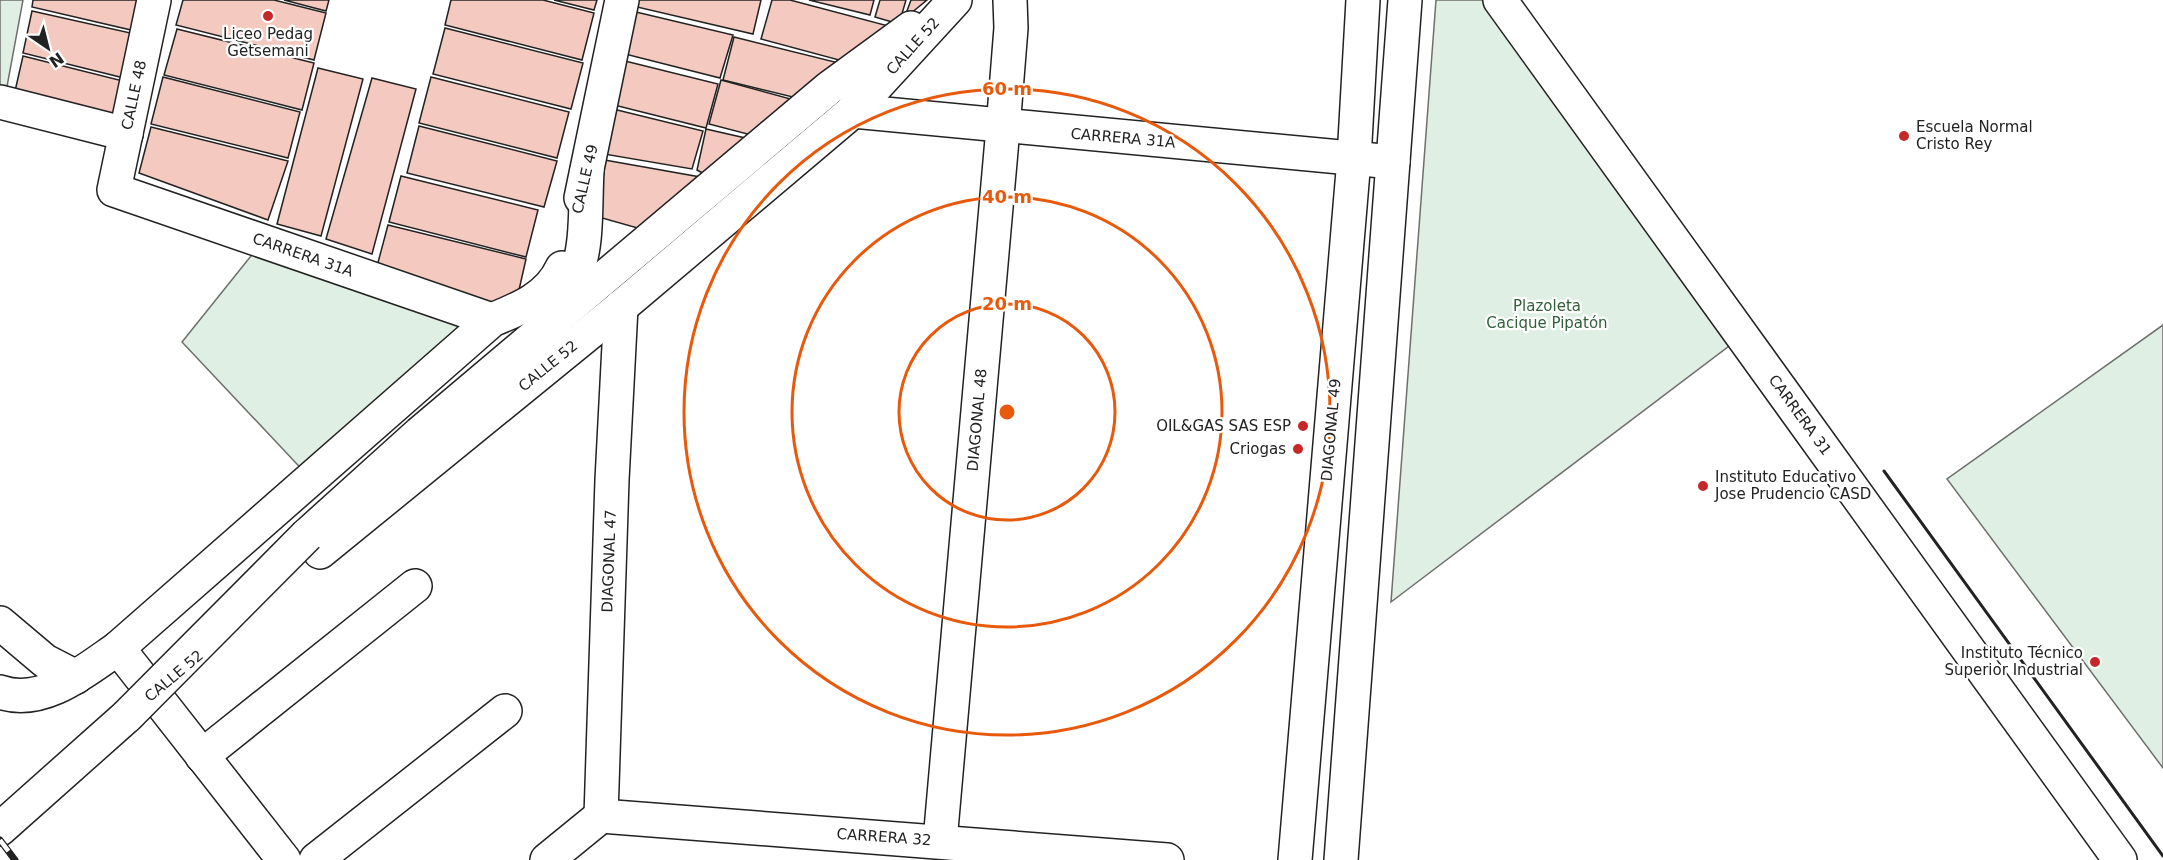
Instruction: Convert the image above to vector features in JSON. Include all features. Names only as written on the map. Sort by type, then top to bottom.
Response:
[{"type":"street","name":"CALLE 48","points":[[114,190],[154,0]]},
{"type":"street","name":"CALLE 49","points":[[0,692],[40,694],[76,677],[118,648],[492,321],[532,302],[559,274],[566,257],[587,171],[622,0]]},
{"type":"street","name":"CALLE 52","points":[[0,829],[314,544],[420,433],[829,88],[948,0]]},
{"type":"street","name":"CALLE 52","points":[[314,544],[621,307],[853,111],[955,0]]},
{"type":"street","name":"DIAGONAL 48","points":[[940,841],[1003,128],[1011,28],[1010,0]]},
{"type":"street","name":"DIAGONAL 49","points":[[1295,860],[1354,159],[1363,0]]},
{"type":"street","points":[[1341,860],[1405,0]]},
{"type":"street","name":"CARRERA 31","points":[[1500,0],[2120,860]]},
{"type":"street","points":[[0,102],[126,134]]},
{"type":"street","name":"CARRERA 31A","points":[[853,111],[1003,128],[1393,162]]},
{"type":"street","points":[[420,433],[467,377],[564,290],[575,275],[580,261],[587,171]]},
{"type":"street","name":"CARRERA 31A","points":[[114,190],[492,321]]},
{"type":"street","name":"DIAGONAL 47","points":[[601,816],[612,480],[621,307]]},
{"type":"street","points":[[202,756],[415,586]]},
{"type":"street","points":[[0,623],[45,661],[76,677]]},
{"type":"street","points":[[118,648],[284,860]]},
{"type":"street","points":[[316,860],[505,711]]},
{"type":"street","points":[[547,860],[601,816]]},
{"type":"street","name":"CARRERA 32","points":[[601,816],[1167,860]]},
{"type":"green space","points":[[0,0],[23,0],[6,92],[0,90]]},
{"type":"green space","name":"Plazoleta Cacique Pipatón","points":[[1436,0],[1492,0],[1733,343],[1391,602]]},
{"type":"green space","points":[[263,241],[492,320],[311,479],[182,342]]},
{"type":"green space","name":"Instituto Técnico Superior Industrial","points":[[2163,325],[2163,768],[1947,479]]},
{"type":"building","points":[[33,0],[138,0],[131,30],[32,7]]},
{"type":"building","points":[[183,0],[274,0],[326,13],[314,60],[176,25]]},
{"type":"building","points":[[284,0],[329,0],[326,11]]},
{"type":"building","points":[[451,0],[543,0],[594,13],[582,60],[445,25]]},
{"type":"building","points":[[554,0],[597,0],[594,10]]},
{"type":"building","points":[[638,0],[761,0],[753,34],[637,7]]},
{"type":"building","points":[[772,0],[790,0],[896,28],[850,63],[761,39]]},
{"type":"building","points":[[809,0],[874,0],[870,15]]},
{"type":"building","points":[[880,0],[906,0],[899,24],[875,17]]},
{"type":"building","points":[[911,0],[927,0],[904,19]]},
{"type":"building","points":[[32,11],[135,34],[124,78],[23,53]]},
{"type":"building","points":[[636,12],[733,35],[720,78],[625,54]]},
{"type":"building","points":[[445,28],[583,63],[571,109],[433,74]]},
{"type":"building","points":[[177,29],[314,63],[302,110],[164,75]]},
{"type":"building","points":[[734,37],[847,65],[801,99],[723,80]]},
{"type":"building","points":[[23,56],[123,81],[113,124],[13,100]]},
{"type":"building","points":[[621,60],[718,84],[706,128],[610,104]]},
{"type":"building","points":[[318,68],[363,79],[321,236],[277,224]]},
{"type":"building","points":[[163,77],[300,112],[288,158],[151,124]]},
{"type":"building","points":[[431,77],[569,112],[557,158],[419,123]]},
{"type":"building","points":[[372,78],[416,89],[372,254],[326,239]]},
{"type":"building","points":[[721,80],[798,101],[755,136],[709,124]]},
{"type":"building","points":[[609,108],[703,131],[692,169],[598,153]]},
{"type":"building","points":[[419,126],[557,161],[544,207],[407,173]]},
{"type":"building","points":[[151,127],[288,161],[268,220],[139,173]]},
{"type":"building","points":[[706,129],[754,140],[710,177],[697,170]]},
{"type":"building","points":[[599,159],[706,178],[641,229],[595,216]]},
{"type":"building","points":[[401,176],[538,210],[526,257],[389,222]]},
{"type":"building","points":[[388,225],[526,259],[519,290],[490,305],[376,270]]},
{"type":"railway","points":[[0,840],[15,860]]},
{"type":"wall","points":[[1884,471],[2163,856]]},
{"type":"place","name":"Liceo Pedag Getsemani","points":[[268,16]]},
{"type":"place","name":"Escuela Normal Cristo Rey","points":[[1904,136]]},
{"type":"place","name":"OIL&GAS SAS ESP","points":[[1303,426]]},
{"type":"place","name":"Criogas","points":[[1298,449]]},
{"type":"place","name":"Instituto Educativo Jose Prudencio CASD","points":[[1703,486]]},
{"type":"place","name":"Instituto Técnico Superior Industrial","points":[[2095,662]]}]
